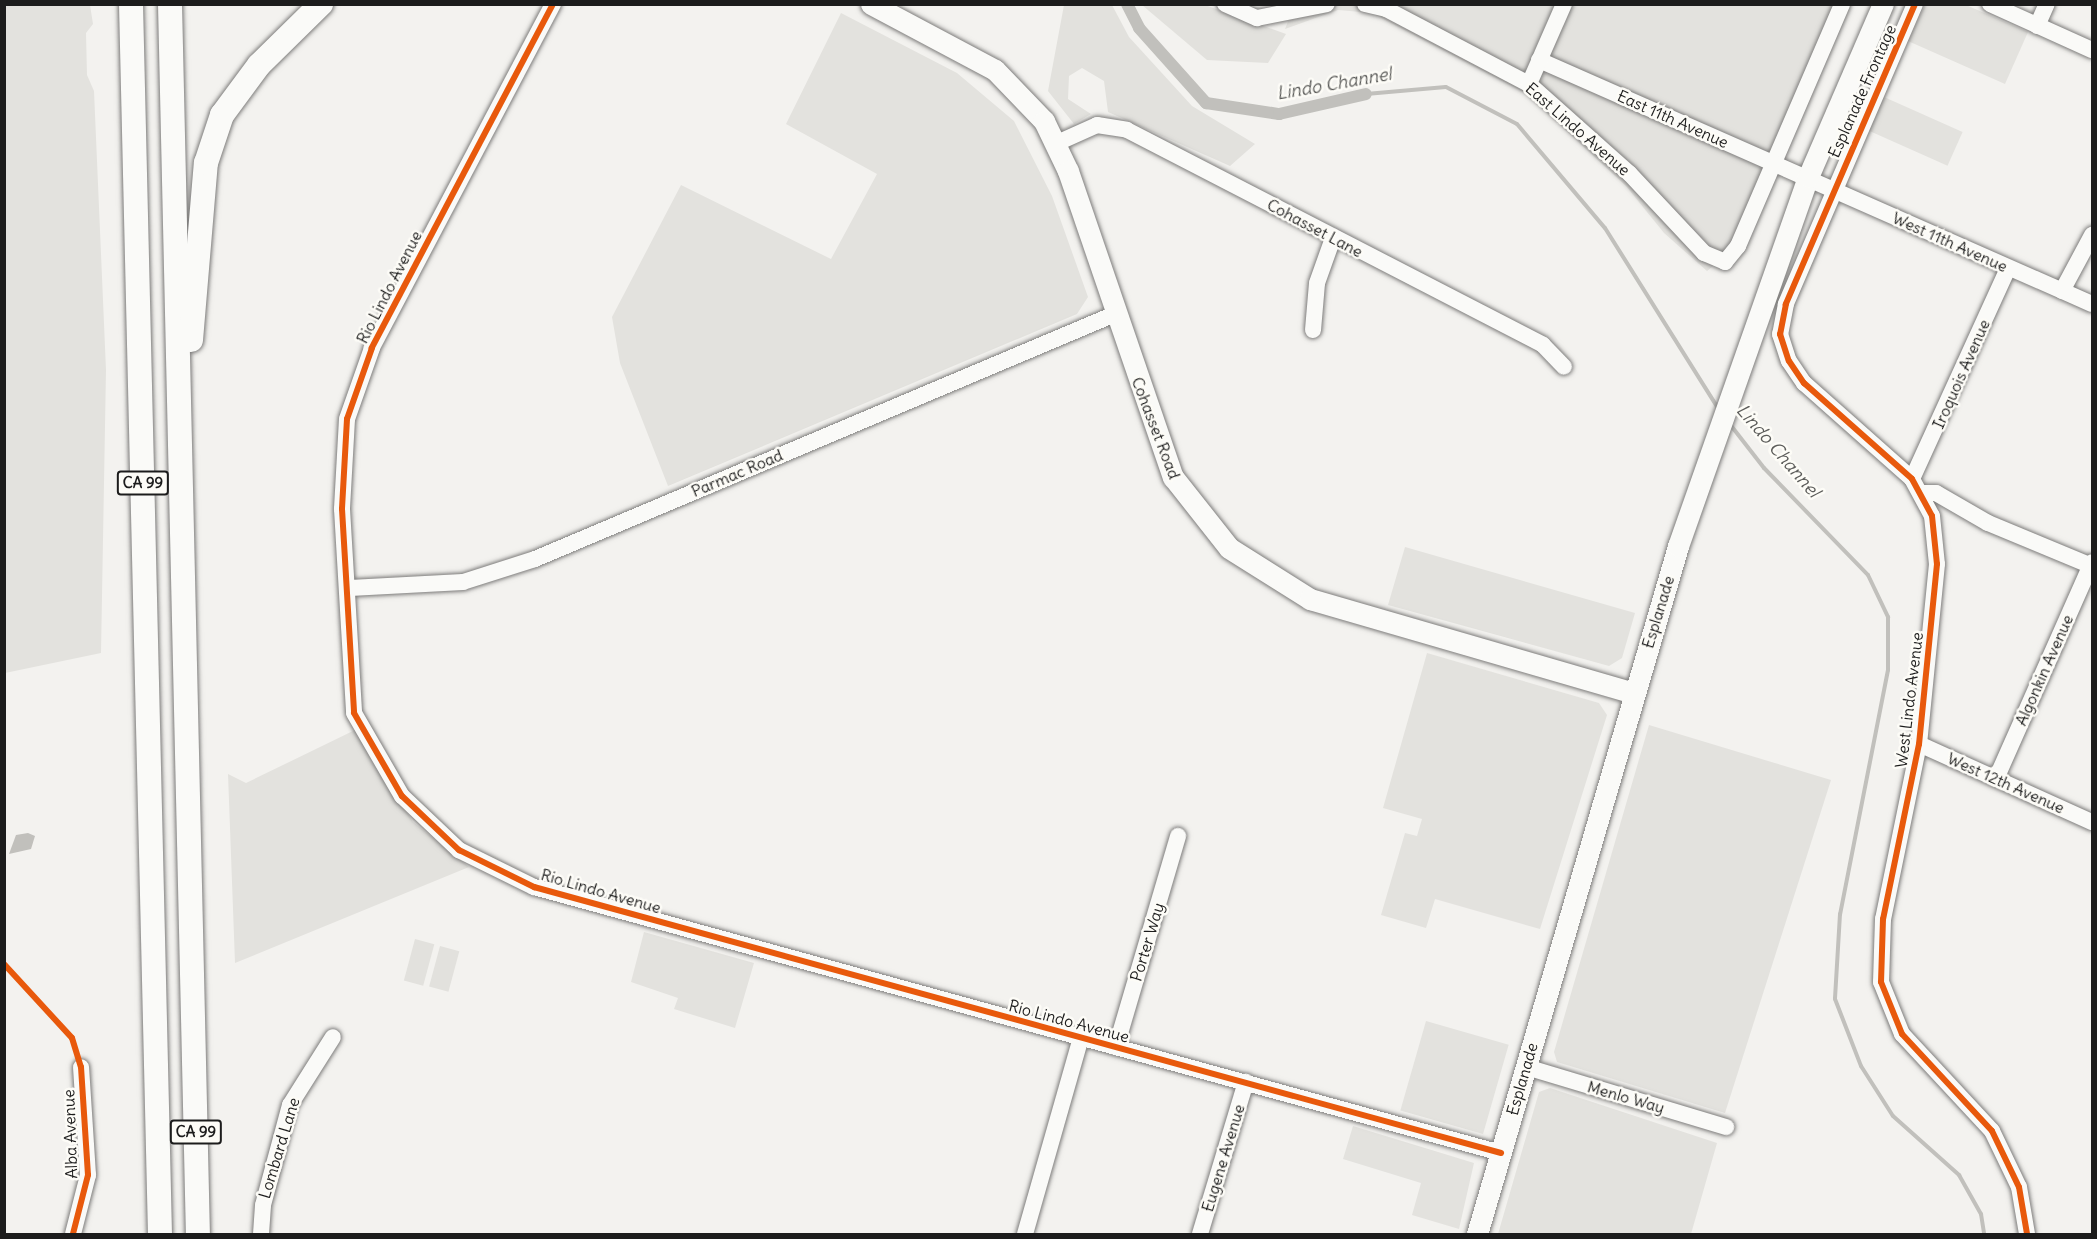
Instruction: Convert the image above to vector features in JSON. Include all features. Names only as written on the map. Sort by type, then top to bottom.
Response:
[{"type":"highway","points":[[121,4],[124,58],[134,99]]},
{"type":"highway","name":"CA 99","points":[[131,4],[160,1234]]},
{"type":"highway","name":"CA 99","points":[[170,4],[198,1234]]},
{"type":"highway","points":[[179,397],[188,378],[206,163],[222,115],[259,65],[321,4]]},
{"type":"highway","points":[[154,1234],[159,1202]]},
{"type":"main road","name":"Cohasset Road","points":[[871,4],[995,70],[1029,102],[1057,143],[1114,314],[1173,477],[1210,528],[1248,564],[1310,599],[1634,693]]},
{"type":"main road","name":"Esplanade","points":[[1477,1234],[1634,693],[1712,447],[1749,337],[1808,177],[1883,4]]},
{"type":"street","name":"Rio Lindo Avenue","points":[[553,4],[372,348],[347,419],[342,509],[350,588],[354,713],[402,796],[473,859],[559,894],[1501,1153]]},
{"type":"street","points":[[1225,4],[1257,18],[1275,11],[1327,4]]},
{"type":"street","name":"East Lindo Avenue","points":[[1365,4],[1386,9],[1529,84],[1629,173],[1704,253],[1725,262],[1738,246],[1773,163]]},
{"type":"street","points":[[1529,84],[1564,4]]},
{"type":"street","points":[[1773,163],[1842,4]]},
{"type":"street","name":"Esplanade Frontage","points":[[1834,190],[1915,4]]},
{"type":"street","points":[[1990,4],[2092,50]]},
{"type":"street","points":[[2037,26],[2047,4]]},
{"type":"street","name":"East 11th Avenue","points":[[1539,60],[1808,177]]},
{"type":"street","name":"Cohasset Lane","points":[[1057,143],[1097,125],[1127,130],[1543,345],[1564,367]]},
{"type":"street","name":"West 11th Avenue","points":[[1808,177],[2092,304]]},
{"type":"street","name":"West Lindo Avenue","points":[[1834,190],[1786,304],[1782,344],[1816,396],[1917,486],[1934,525],[1938,564],[1919,744],[1883,919],[1883,993],[1909,1042],[1959,1090],[1992,1131],[2019,1187],[2027,1234]]},
{"type":"street","points":[[2062,291],[2092,235]]},
{"type":"street","points":[[1313,330],[1317,283],[1334,238]]},
{"type":"street","name":"Iroquois Avenue","points":[[1917,486],[2008,268]]},
{"type":"street","name":"Parmac Road","points":[[350,588],[463,582],[535,559],[1114,314]]},
{"type":"street","points":[[1917,486],[1936,493],[1988,523],[2092,564]]},
{"type":"street","name":"Algonkin Avenue","points":[[1996,779],[2092,564]]},
{"type":"street","name":"West 12th Avenue","points":[[1919,744],[2092,822]]},
{"type":"street","name":"Porter Way","points":[[1116,1047],[1178,836]]},
{"type":"street","name":"Lombard Lane","points":[[261,1234],[262,1205],[290,1105],[333,1037]]},
{"type":"street","points":[[1024,1234],[1081,1038]]},
{"type":"street","name":"Alba Avenue","points":[[73,1234],[88,1175],[81,1067]]},
{"type":"street","name":"Menlo Way","points":[[1526,1067],[1726,1127]]},
{"type":"street","name":"Eugene Avenue","points":[[1200,1234],[1246,1083]]},
{"type":"shaded area","points":[[5,4],[90,5],[93,24],[86,33],[87,75],[94,91],[106,370],[101,653],[5,673]]},
{"type":"shaded area","points":[[1295,4],[1837,5],[1728,254],[1707,271],[1664,233],[1626,186],[1525,93],[1372,13],[1338,10],[1285,29]]},
{"type":"shaded area","points":[[1064,5],[1112,5],[1129,37],[1192,106],[1255,144],[1230,166],[1108,112],[1104,81],[1082,68],[1069,76],[1068,99],[1091,114],[1074,124],[1048,91]]},
{"type":"shaded area","points":[[1142,5],[1205,5],[1286,34],[1268,63],[1207,60]]},
{"type":"shaded area","points":[[1925,5],[1966,5],[2028,32],[2005,84],[1908,41]]},
{"type":"shaded area","points":[[841,13],[957,73],[1014,121],[1052,196],[1088,297],[1077,314],[668,486],[620,363],[612,317],[681,185],[831,259],[877,174],[786,124]]},
{"type":"shaded area","points":[[1884,97],[1963,132],[1948,166],[1869,131]]},
{"type":"shaded area","points":[[1405,547],[1635,613],[1622,658],[1609,666],[1388,605]]},
{"type":"shaded area","points":[[1427,653],[1599,703],[1607,715],[1540,929],[1435,899],[1426,928],[1381,915],[1405,833],[1417,836],[1422,819],[1383,808]]},
{"type":"shaded area","points":[[1649,725],[1831,780],[1725,1113],[1557,1062],[1554,1052]]},
{"type":"shaded area","points":[[355,730],[413,822],[469,867],[235,963],[228,774],[246,783]]},
{"type":"shaded area","points":[[28,833],[35,836],[31,849],[9,854],[16,835]]},
{"type":"shaded area","points":[[644,932],[754,963],[735,1028],[674,1009],[678,998],[631,982]]},
{"type":"shaded area","points":[[415,939],[434,944],[423,986],[404,981]]},
{"type":"shaded area","points":[[440,946],[459,951],[448,992],[429,987]]},
{"type":"shaded area","points":[[1426,1021],[1509,1045],[1483,1134],[1400,1110]]},
{"type":"shaded area","points":[[1550,1088],[1717,1143],[1691,1234],[1498,1234],[1539,1092]]},
{"type":"shaded area","points":[[1353,1126],[1474,1163],[1459,1229],[1412,1215],[1421,1183],[1343,1159]]},
{"type":"waterway","name":"Lindo Channel","points":[[1127,4],[1139,28],[1206,103],[1279,114],[1366,94]]},
{"type":"waterway","name":"Lindo Channel","points":[[1366,94],[1446,87],[1517,124],[1605,228],[1719,410]]},
{"type":"waterway","name":"Lindo Channel","points":[[1729,423],[1764,468],[1868,575],[1888,617],[1888,670],[1840,914],[1835,999],[1861,1066],[1893,1116],[1959,1175],[1981,1214],[1984,1234]]},
{"type":"cycle path","points":[[553,4],[372,348],[347,419],[342,509],[354,713],[402,796],[459,850],[534,887],[1501,1153]]},
{"type":"cycle path","points":[[1915,4],[1786,304],[1780,334],[1789,361],[1804,383],[1912,479],[1932,516],[1937,564],[1919,744],[1883,919],[1881,982],[1902,1034],[1992,1131],[2019,1187],[2027,1234]]},
{"type":"cycle path","points":[[4,964],[72,1038],[81,1067],[88,1175],[73,1234]]}]
